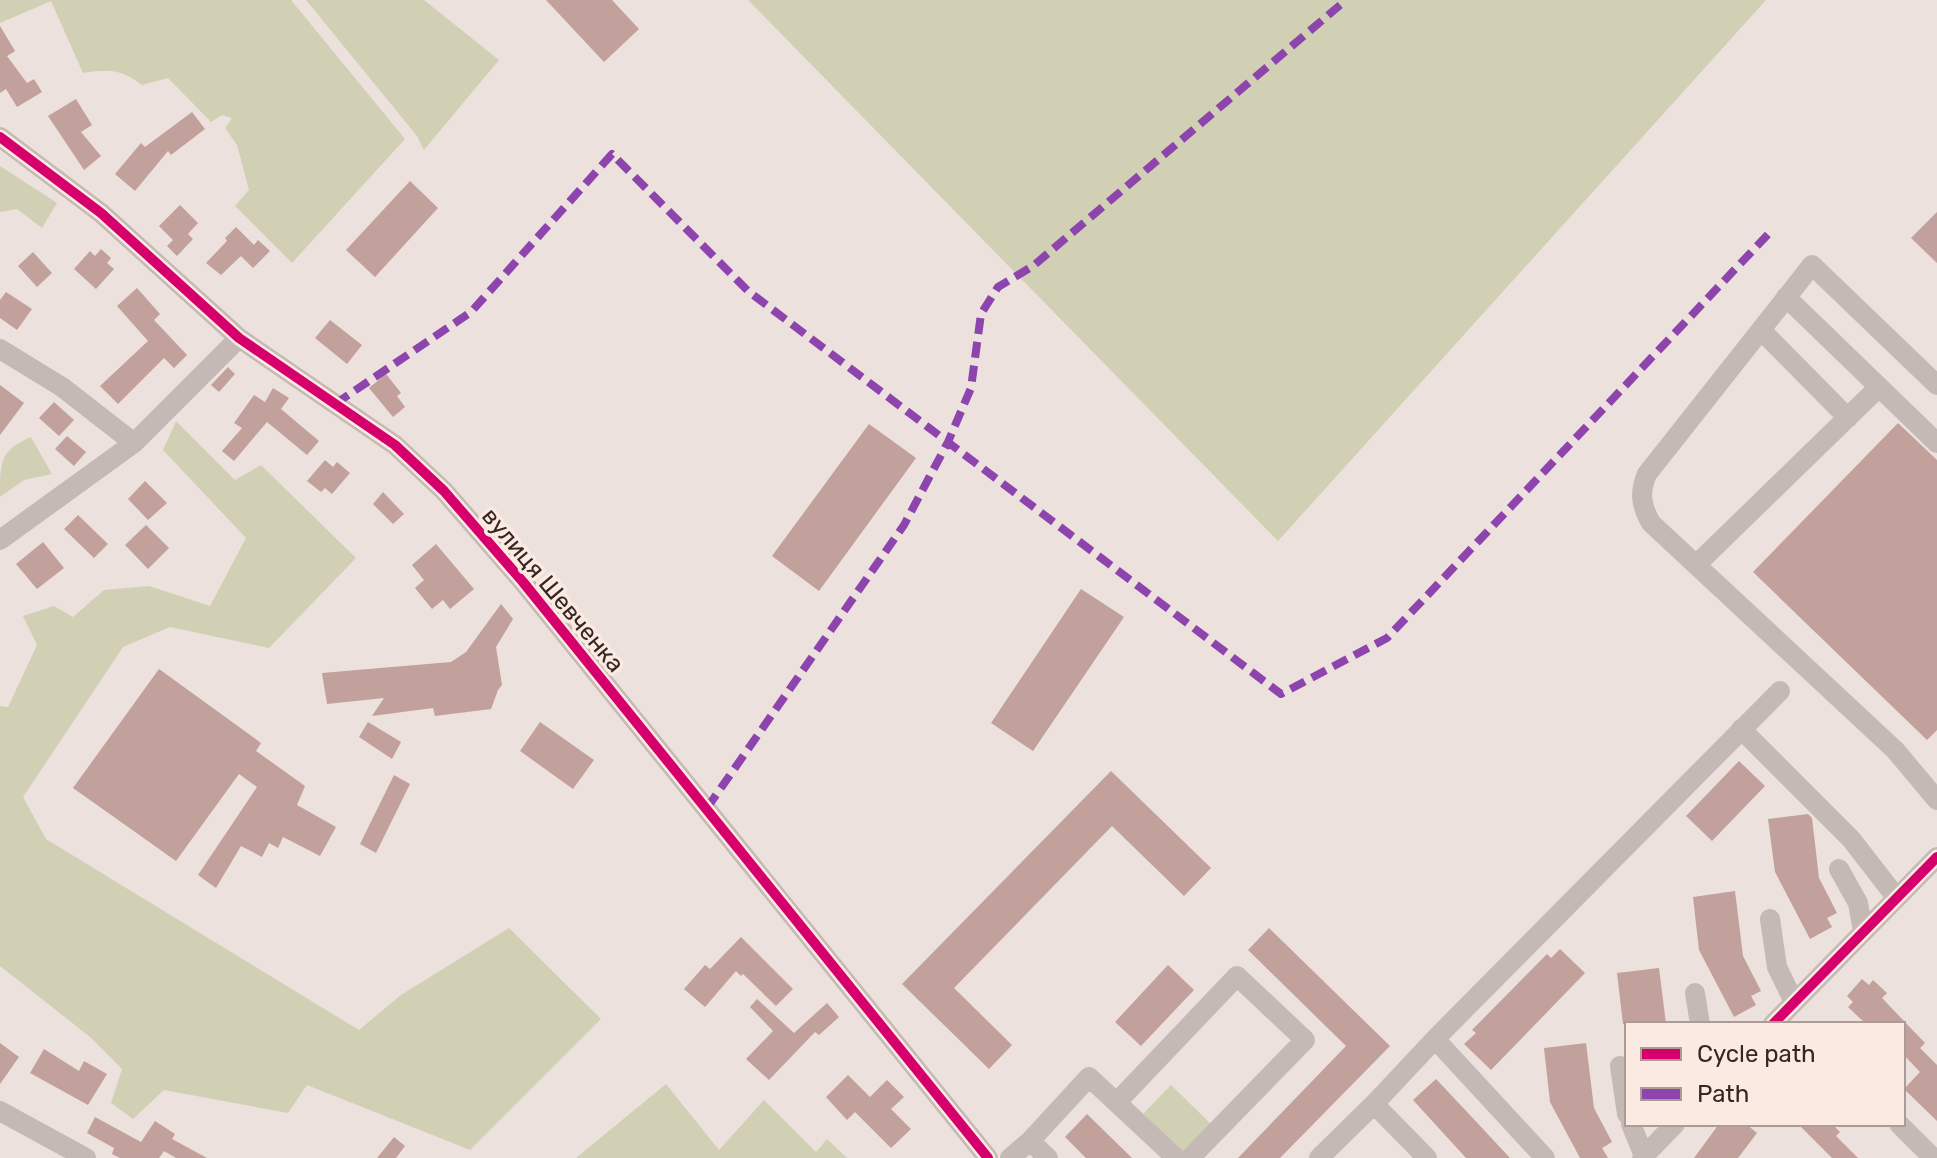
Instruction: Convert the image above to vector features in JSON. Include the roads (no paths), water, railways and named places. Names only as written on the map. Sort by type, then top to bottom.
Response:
[{"type":"street","name":"вулиця Шевченка","points":[[0,137],[101,213],[239,338],[395,445],[444,491],[533,594],[988,1158]]},
{"type":"street","points":[[1937,385],[1812,265],[1647,474],[1640,489],[1643,508],[1651,523],[1895,750],[1937,800]]},
{"type":"street","points":[[1786,297],[1937,443]]},
{"type":"street","points":[[1761,330],[1848,418]]},
{"type":"street","points":[[0,540],[134,443],[239,338]]},
{"type":"street","points":[[0,349],[62,387],[134,443]]},
{"type":"street","points":[[1696,565],[1879,387]]},
{"type":"street","points":[[1319,1158],[1780,691]]},
{"type":"street","points":[[1741,729],[1851,839],[1896,897]]},
{"type":"street","points":[[1788,1015],[1863,931],[1937,857]]},
{"type":"street","points":[[1839,869],[1858,903],[1863,931]]},
{"type":"street","points":[[1770,919],[1788,1015]]},
{"type":"street","points":[[1117,1102],[1237,976],[1305,1040],[1190,1158]]},
{"type":"street","points":[[1695,993],[1700,1022]]},
{"type":"street","points":[[1435,1039],[1545,1158]]},
{"type":"street","points":[[1620,1066],[1625,1100]]},
{"type":"street","points":[[1010,1158],[1030,1141],[1089,1077],[1176,1158]]},
{"type":"street","points":[[1374,1104],[1427,1158]]},
{"type":"street","points":[[0,1111],[86,1158]]},
{"type":"street","points":[[1632,1126],[1643,1157],[1673,1126]]},
{"type":"street","points":[[1901,1126],[1933,1158]]},
{"type":"street","points":[[1030,1141],[1048,1158]]}]
